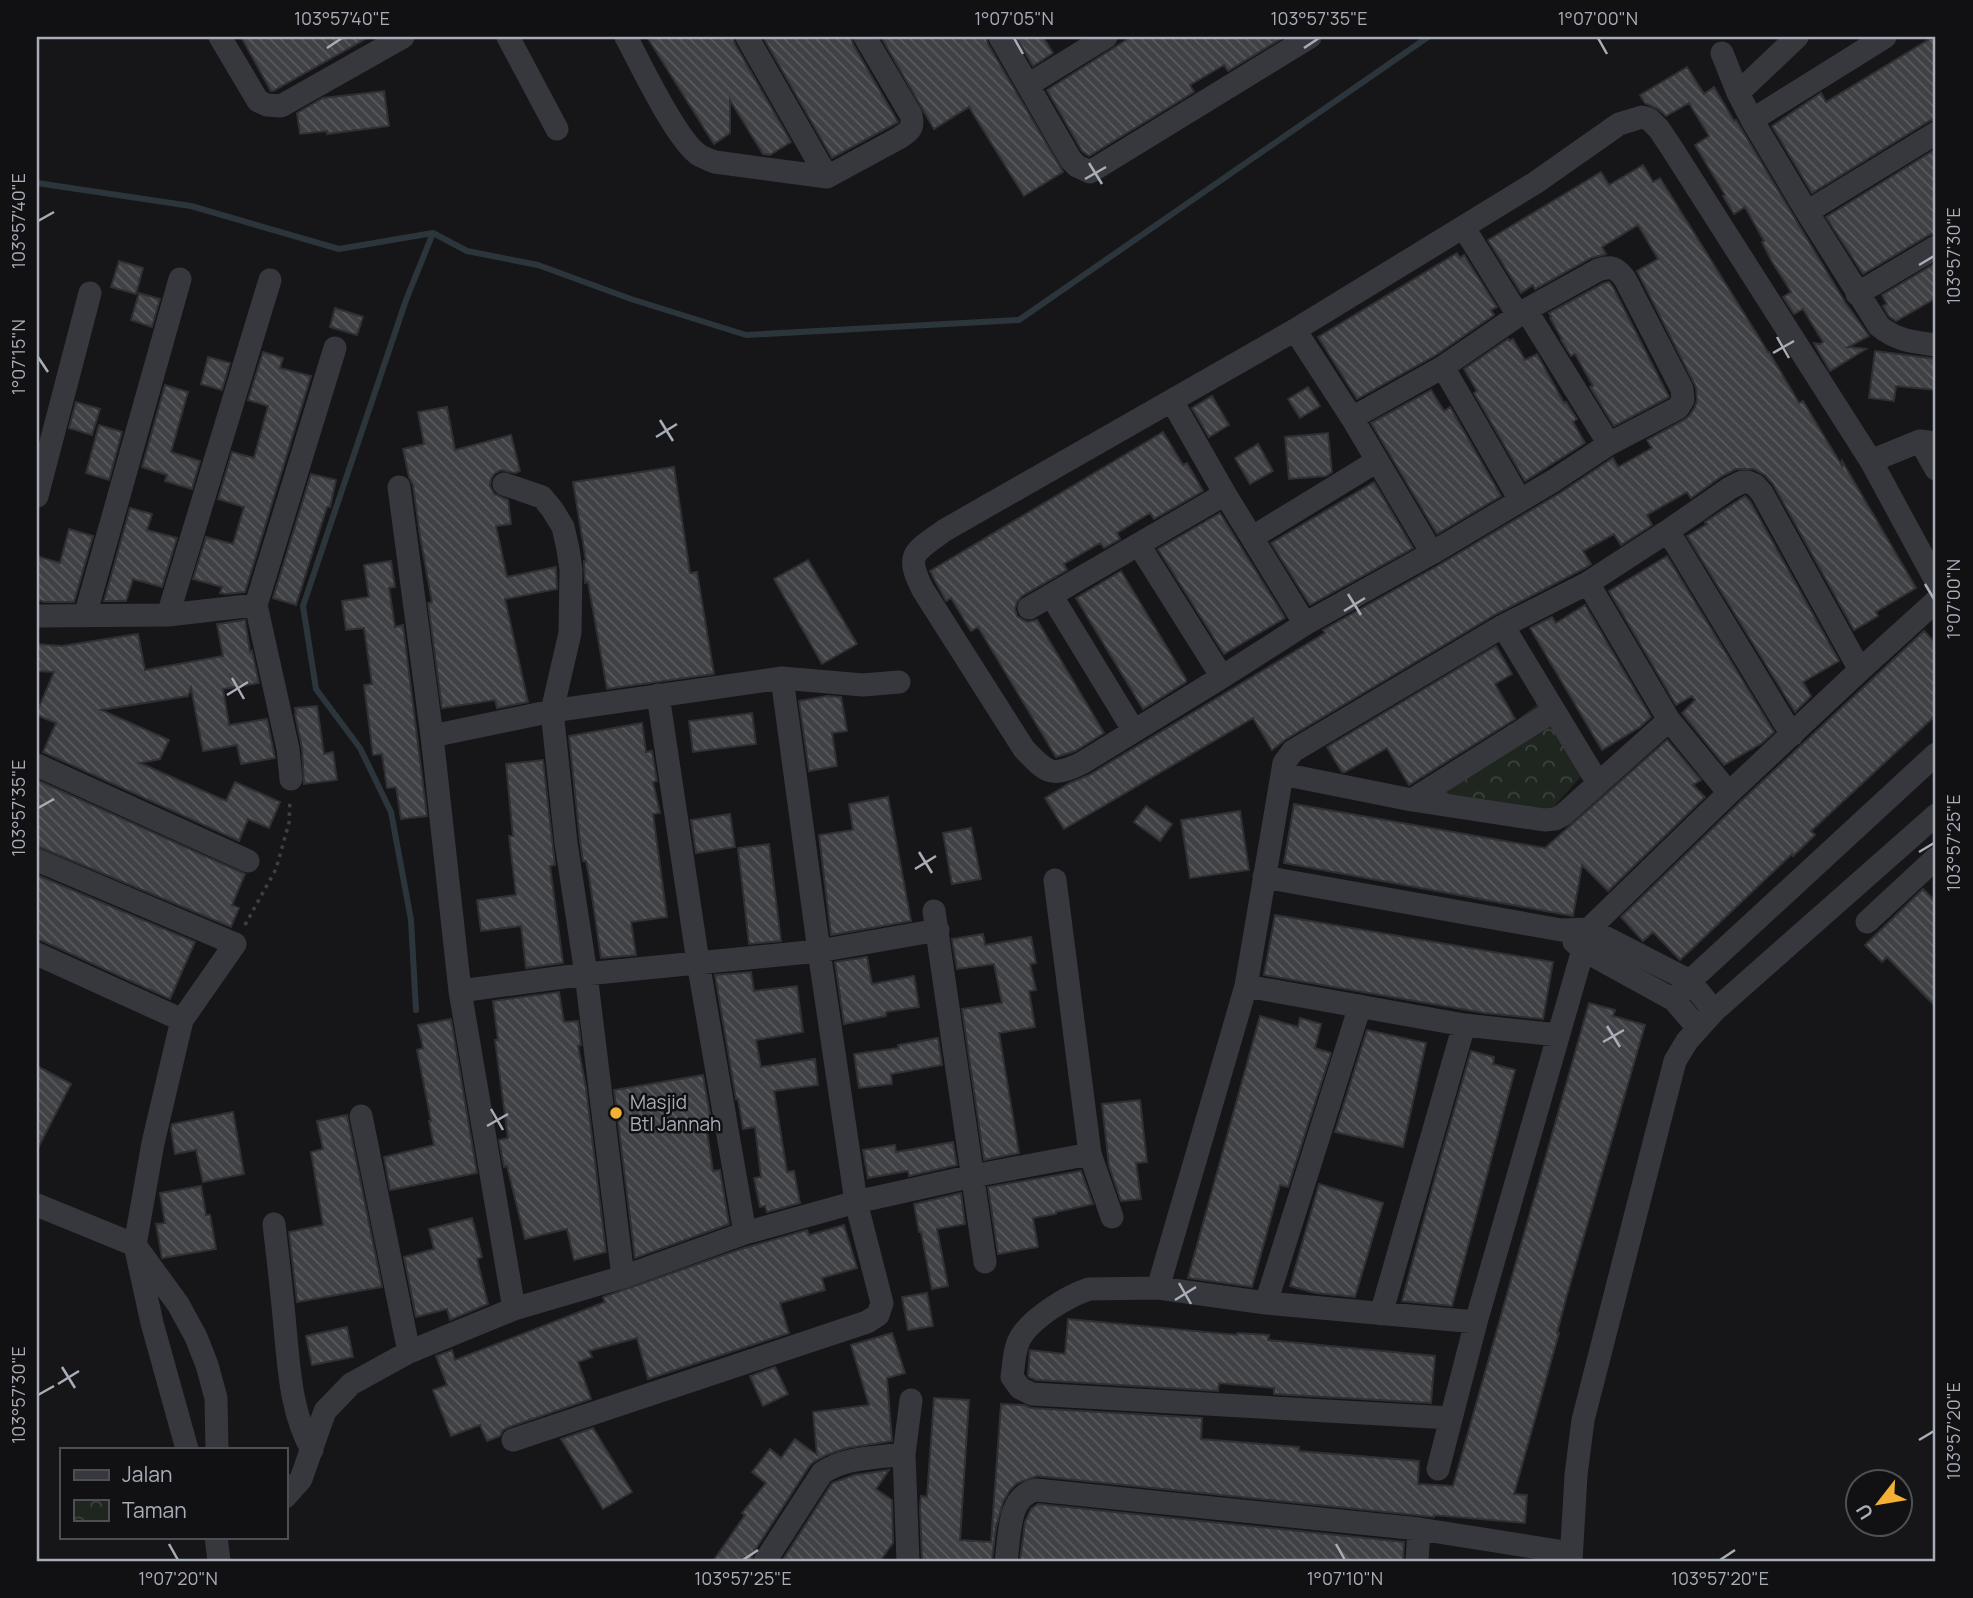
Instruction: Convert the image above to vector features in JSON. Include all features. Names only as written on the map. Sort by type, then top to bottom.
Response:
[{"type":"street","points":[[219,37],[258,100],[267,105],[281,106],[402,37]]},
{"type":"street","points":[[508,37],[557,129]]},
{"type":"street","points":[[626,37],[671,119],[698,155],[715,162],[827,177],[899,138],[910,131],[912,126],[911,115],[865,37]]},
{"type":"street","points":[[747,37],[827,177]]},
{"type":"street","points":[[1000,37],[1071,160],[1090,172],[1310,37]]},
{"type":"street","points":[[1028,85],[1106,37]]},
{"type":"street","points":[[1738,93],[1797,37]]},
{"type":"street","points":[[1752,120],[1885,37]]},
{"type":"street","points":[[1723,53],[1738,93],[1752,120],[1879,326],[1889,335],[1906,341],[1936,345]]},
{"type":"street","points":[[1352,418],[1443,367],[1522,312],[1608,267],[1619,270],[1625,279],[1682,389],[1684,400],[1678,408],[1609,444],[1432,553],[1305,624],[1082,763],[1065,771],[1046,771],[1024,749],[923,590],[915,573],[913,560],[917,551],[945,530],[1295,330],[1464,228],[1535,183],[1619,124],[1642,117],[1659,129],[1671,147],[1871,461],[1936,581]]},
{"type":"street","points":[[1807,212],[1936,133]]},
{"type":"street","points":[[1464,228],[1609,444]]},
{"type":"street","points":[[1857,294],[1936,247]]},
{"type":"street","points":[[85,615],[180,279]]},
{"type":"street","points":[[168,615],[270,280]]},
{"type":"street","points":[[37,496],[90,293]]},
{"type":"street","points":[[1295,330],[1352,418],[1432,553]]},
{"type":"street","points":[[291,779],[288,749],[256,606],[335,348]]},
{"type":"street","points":[[1443,367],[1521,500]]},
{"type":"street","points":[[1172,401],[1225,494],[1305,624]]},
{"type":"street","points":[[1871,461],[1928,442],[1936,468]]},
{"type":"street","points":[[1253,537],[1377,461]]},
{"type":"street","points":[[1158,1287],[1246,986],[1284,763],[1288,756],[1307,741],[1503,626],[1588,583],[1742,482],[1755,485],[1769,505],[1860,670]]},
{"type":"street","points":[[504,484],[542,497],[563,527],[568,549],[571,570],[570,633],[552,711],[566,843],[586,974],[623,1278]]},
{"type":"street","points":[[399,488],[432,736],[460,991],[514,1309]]},
{"type":"street","points":[[1029,608],[1225,494]]},
{"type":"street","points":[[1668,531],[1792,735]]},
{"type":"street","points":[[1139,545],[1222,677]]},
{"type":"street","points":[[1588,583],[1669,720],[1729,793]]},
{"type":"street","points":[[1051,595],[1134,731]]},
{"type":"street","points":[[1438,1469],[1476,1322],[1586,939],[1729,793],[1936,601]]},
{"type":"street","points":[[37,616],[168,615],[256,606]]},
{"type":"street","points":[[1503,626],[1598,783]]},
{"type":"street","points":[[432,736],[552,711],[782,678],[863,685],[899,682]]},
{"type":"street","points":[[513,1440],[867,1322],[878,1315],[882,1303],[856,1202],[782,678]]},
{"type":"street","points":[[659,695],[698,962],[745,1233]]},
{"type":"street","points":[[1412,800],[1553,711]]},
{"type":"street","points":[[1282,774],[1412,800],[1544,820],[1555,819],[1563,815],[1669,720]]},
{"type":"street","points":[[1674,1000],[1690,981],[1936,754]]},
{"type":"street","points":[[37,765],[248,861]]},
{"type":"street","points":[[1006,1561],[1017,1501],[1036,1490],[1419,1529],[1516,1553],[1571,1557],[1576,1475],[1583,1420],[1675,1061],[1686,1041],[1706,1020],[1936,815]]},
{"type":"street","points":[[1867,922],[1936,858]]},
{"type":"street","points":[[37,860],[234,944],[183,1020],[153,1143],[135,1245],[152,1323],[187,1448]]},
{"type":"street","points":[[1264,877],[1561,930],[1690,981],[1706,1020]]},
{"type":"street","points":[[1055,880],[1090,1154],[1112,1217]]},
{"type":"street","points":[[460,991],[586,974],[819,951],[936,920],[985,1262]]},
{"type":"street","points":[[1586,939],[1706,1020]]},
{"type":"street","points":[[37,954],[183,1020]]},
{"type":"street","points":[[1246,986],[1464,1025],[1558,1035]]},
{"type":"street","points":[[1266,1303],[1360,1006]]},
{"type":"street","points":[[1381,1314],[1464,1025]]},
{"type":"street","points":[[361,1116],[409,1352]]},
{"type":"street","points":[[287,1495],[301,1479],[325,1411],[364,1376],[409,1352],[514,1309],[623,1278],[745,1233],[856,1202],[972,1176],[1090,1154]]},
{"type":"street","points":[[37,1205],[135,1245],[178,1304],[208,1365],[216,1398],[217,1448]]},
{"type":"street","points":[[274,1224],[290,1377],[304,1436],[312,1450]]},
{"type":"street","points":[[1450,1418],[1031,1394],[1020,1388],[1012,1377],[1021,1336],[1040,1317],[1079,1292],[1089,1289],[1158,1287],[1266,1303],[1476,1322]]},
{"type":"street","points":[[907,1559],[904,1454],[911,1401]]},
{"type":"street","points":[[765,1561],[822,1473],[845,1462],[904,1454]]},
{"type":"street","points":[[1417,1561],[1419,1529]]},
{"type":"street","points":[[216,1538],[219,1561]]},
{"type":"green space","points":[[1537,704],[1584,773],[1550,811],[1423,798]]},
{"type":"building","points":[[241,37],[369,37],[271,91]]},
{"type":"building","points":[[647,37],[733,37],[791,142],[770,155],[763,154],[730,100],[730,133],[714,144]]},
{"type":"building","points":[[763,37],[851,37],[898,122],[832,158]]},
{"type":"building","points":[[881,37],[986,37],[1063,172],[1024,196],[969,107],[934,129]]},
{"type":"building","points":[[1016,37],[1043,37],[1053,53],[1033,66]]},
{"type":"building","points":[[1131,37],[1284,37],[1228,71],[1224,65],[1190,85],[1194,92],[1089,156],[1082,151],[1047,90]]},
{"type":"building","points":[[1936,37],[1936,119],[1812,193],[1772,126],[1821,93],[1826,102]]},
{"type":"building","points":[[1687,67],[1704,94],[1714,87],[1845,302],[1869,336],[1848,347],[1866,349],[1830,371],[1814,343],[1823,342],[1803,309],[1794,314],[1783,297],[1791,292],[1771,260],[1745,207],[1734,214],[1695,145],[1709,136],[1689,103],[1666,116],[1645,103],[1640,95]]},
{"type":"building","points":[[384,91],[389,126],[327,134],[327,131],[300,134],[297,113],[323,98]]},
{"type":"building","points":[[1936,149],[1936,233],[1863,274],[1826,217]]},
{"type":"building","points":[[1643,165],[1653,182],[1660,178],[1799,403],[1803,401],[1842,466],[1842,461],[1916,588],[1876,612],[1878,616],[1854,630],[1773,484],[1765,475],[1754,469],[1736,469],[1691,498],[1687,492],[1647,515],[1652,525],[1621,545],[1614,534],[1583,551],[1591,564],[1587,567],[1496,614],[1286,739],[1272,750],[1253,718],[1064,829],[1045,798],[1089,775],[1325,633],[1323,630],[1439,565],[1613,458],[1618,467],[1652,448],[1647,440],[1689,416],[1697,400],[1696,387],[1637,271],[1658,259],[1638,225],[1602,247],[1606,254],[1591,258],[1535,289],[1533,285],[1521,293],[1488,240],[1601,172],[1609,185]]},
{"type":"building","points":[[1457,253],[1460,258],[1464,255],[1497,307],[1491,310],[1494,315],[1436,355],[1357,399],[1318,337]]},
{"type":"building","points":[[119,261],[143,268],[136,294],[111,287]]},
{"type":"building","points":[[1936,263],[1936,298],[1896,321],[1889,316],[1883,306],[1887,304],[1882,295]]},
{"type":"building","points":[[1609,282],[1669,397],[1614,426],[1590,387],[1593,386],[1575,354],[1571,356],[1561,340],[1549,313]]},
{"type":"building","points":[[139,293],[160,299],[152,327],[131,320]]},
{"type":"building","points":[[335,308],[363,317],[357,335],[330,327]]},
{"type":"building","points":[[1508,339],[1513,339],[1525,360],[1537,354],[1564,403],[1566,402],[1577,419],[1573,422],[1585,443],[1525,481],[1474,393],[1477,391],[1464,369]]},
{"type":"building","points":[[1875,351],[1936,359],[1936,390],[1896,386],[1894,401],[1869,398]]},
{"type":"building","points":[[263,352],[283,358],[280,368],[311,376],[245,592],[226,594],[220,593],[222,587],[193,579],[206,537],[233,544],[244,507],[218,499],[232,452],[254,458],[268,406],[248,400]]},
{"type":"building","points":[[208,357],[230,363],[222,390],[201,384]]},
{"type":"building","points":[[165,385],[188,392],[171,452],[200,461],[192,489],[165,481],[167,475],[142,467]]},
{"type":"building","points":[[1308,387],[1320,406],[1300,418],[1288,399]]},
{"type":"building","points":[[1431,390],[1444,411],[1450,407],[1501,496],[1437,534],[1371,423]]},
{"type":"building","points":[[1212,396],[1229,425],[1209,437],[1192,408]]},
{"type":"building","points":[[76,402],[100,409],[92,435],[69,428]]},
{"type":"building","points":[[447,407],[455,450],[511,435],[520,471],[515,473],[501,470],[494,474],[490,486],[494,494],[508,500],[511,524],[496,526],[507,577],[556,567],[557,589],[505,599],[528,702],[497,708],[495,700],[442,708],[428,603],[432,602],[413,485],[403,449],[424,444],[418,412]]},
{"type":"building","points":[[99,425],[122,432],[109,480],[86,473]]},
{"type":"building","points":[[1163,432],[1183,465],[1187,463],[1203,491],[1154,519],[1150,513],[1117,533],[1120,539],[1104,548],[1100,543],[1064,564],[1067,570],[1022,596],[1017,602],[1017,616],[1028,622],[1037,620],[1104,733],[1075,751],[1056,757],[978,627],[971,631],[951,598],[946,601],[930,571]]},
{"type":"building","points":[[1328,433],[1332,472],[1326,476],[1289,479],[1285,437]]},
{"type":"building","points":[[1258,444],[1273,471],[1250,484],[1235,458]]},
{"type":"building","points":[[674,467],[690,573],[697,572],[714,674],[607,689],[588,582],[585,583],[586,561],[573,482]]},
{"type":"building","points":[[311,474],[336,480],[330,507],[327,507],[296,605],[273,598]]},
{"type":"building","points":[[1374,482],[1413,548],[1310,605],[1271,543]]},
{"type":"building","points":[[1745,496],[1839,661],[1803,682],[1811,696],[1795,712],[1687,536]]},
{"type":"building","points":[[130,508],[152,514],[147,530],[177,538],[162,587],[133,579],[126,601],[104,601]]},
{"type":"building","points":[[1220,513],[1285,618],[1224,654],[1158,549]]},
{"type":"building","points":[[69,529],[93,536],[74,602],[37,600],[37,556],[60,563]]},
{"type":"building","points":[[1667,556],[1774,732],[1762,743],[1724,765],[1682,713],[1695,700],[1692,696],[1676,705],[1609,591]]},
{"type":"building","points":[[808,560],[857,644],[822,664],[774,579]]},
{"type":"building","points":[[391,561],[395,587],[389,588],[395,627],[403,625],[427,816],[401,819],[396,787],[387,788],[382,754],[373,755],[364,685],[372,684],[364,628],[346,630],[342,601],[369,597],[364,565]]},
{"type":"building","points":[[1121,571],[1186,679],[1186,682],[1143,709],[1076,598]]},
{"type":"building","points":[[1585,605],[1651,717],[1640,727],[1602,750],[1530,628],[1552,617],[1556,623]]},
{"type":"building","points":[[245,620],[259,683],[223,689],[229,725],[267,719],[275,758],[241,764],[237,745],[203,751],[191,688],[188,696],[101,710],[169,740],[160,759],[140,763],[226,801],[235,782],[280,802],[269,828],[248,819],[239,841],[43,752],[56,723],[37,715],[37,712],[54,672],[37,671],[37,644],[62,646],[138,634],[145,670],[223,656],[217,624]]},
{"type":"building","points":[[1924,631],[1936,644],[1936,715],[1811,831],[1815,835],[1680,960],[1653,932],[1643,941],[1621,917]]},
{"type":"building","points":[[1496,646],[1512,674],[1495,684],[1515,719],[1409,785],[1387,748],[1342,772],[1327,747]]},
{"type":"building","points":[[827,696],[841,697],[847,731],[832,733],[837,766],[809,771],[799,701]]},
{"type":"building","points":[[317,706],[324,754],[333,752],[337,780],[304,784],[302,748],[295,708]]},
{"type":"building","points":[[752,713],[756,744],[693,752],[689,721]]},
{"type":"building","points":[[642,723],[646,752],[652,751],[657,781],[653,782],[660,813],[653,814],[667,917],[631,922],[636,955],[601,958],[589,876],[580,841],[569,736]]},
{"type":"building","points":[[1667,740],[1701,780],[1693,785],[1705,797],[1608,891],[1582,865],[1573,916],[1284,863],[1294,804],[1545,848]]},
{"type":"building","points":[[543,760],[555,865],[550,866],[563,963],[526,968],[521,926],[481,931],[477,900],[516,895],[509,836],[513,836],[506,764]]},
{"type":"building","points":[[37,780],[245,874],[232,905],[239,908],[231,927],[37,846]]},
{"type":"building","points":[[888,797],[911,921],[831,935],[819,835],[853,830],[849,804]]},
{"type":"building","points":[[1146,806],[1172,824],[1160,841],[1134,822]]},
{"type":"building","points":[[1240,811],[1249,870],[1190,878],[1181,820]]},
{"type":"building","points":[[730,814],[735,847],[696,853],[691,820]]},
{"type":"building","points":[[971,828],[981,879],[952,884],[943,833]]},
{"type":"building","points":[[769,844],[781,941],[749,944],[738,848]]},
{"type":"building","points":[[37,875],[195,942],[170,999],[37,940]]},
{"type":"building","points":[[1923,889],[1936,902],[1936,1007],[1887,957],[1882,962],[1865,945]]},
{"type":"building","points":[[1275,915],[1553,962],[1543,1019],[1485,1013],[1264,975]]},
{"type":"building","points":[[983,934],[985,945],[1031,937],[1036,963],[1030,964],[1036,990],[1029,991],[1035,1027],[999,1033],[1019,1153],[984,1160],[962,1009],[1002,1003],[994,964],[957,969],[952,939]]},
{"type":"building","points":[[867,957],[872,984],[914,976],[919,1007],[886,1012],[886,1016],[844,1024],[835,962]]},
{"type":"building","points":[[751,972],[754,991],[797,986],[803,1032],[756,1040],[761,1067],[815,1059],[818,1085],[774,1091],[787,1172],[794,1171],[800,1203],[767,1212],[765,1206],[760,1207],[754,1178],[761,1177],[755,1127],[743,1129],[715,975]]},
{"type":"building","points":[[559,992],[564,1022],[578,1021],[581,1045],[578,1046],[586,1088],[606,1252],[574,1260],[567,1229],[525,1239],[499,1140],[508,1138],[495,1040],[498,1040],[493,1001]]},
{"type":"building","points":[[1589,1003],[1615,1010],[1613,1016],[1645,1025],[1567,1295],[1514,1494],[1527,1495],[1525,1523],[1434,1517],[1037,1476],[1017,1483],[1003,1502],[996,1527],[992,1561],[922,1561],[920,1507],[921,1496],[927,1497],[934,1398],[969,1400],[960,1540],[991,1542],[1001,1404],[1202,1418],[1201,1439],[1419,1461],[1418,1484],[1453,1486]]},
{"type":"building","points":[[1260,1016],[1298,1027],[1300,1018],[1321,1024],[1315,1048],[1331,1053],[1288,1187],[1280,1185],[1252,1287],[1188,1278]]},
{"type":"building","points":[[451,1019],[477,1173],[390,1190],[384,1157],[434,1145],[417,1050],[423,1048],[418,1025]]},
{"type":"building","points":[[1367,1030],[1426,1043],[1403,1147],[1335,1132]]},
{"type":"building","points":[[938,1038],[942,1065],[891,1074],[892,1084],[859,1088],[854,1054],[899,1048],[898,1045]]},
{"type":"building","points":[[1471,1051],[1494,1057],[1493,1064],[1515,1070],[1452,1306],[1402,1301],[1437,1170]]},
{"type":"building","points":[[37,1066],[71,1084],[37,1150]]},
{"type":"building","points":[[703,1075],[713,1131],[707,1132],[713,1171],[720,1170],[729,1224],[635,1258],[614,1090]]},
{"type":"building","points":[[1140,1100],[1147,1162],[1136,1163],[1141,1199],[1121,1201],[1109,1166],[1102,1104]]},
{"type":"building","points":[[233,1112],[244,1174],[203,1182],[196,1150],[175,1154],[172,1124]]},
{"type":"building","points":[[347,1115],[382,1287],[297,1302],[289,1232],[323,1225],[311,1152],[323,1149],[317,1121]]},
{"type":"building","points":[[953,1142],[957,1165],[909,1176],[908,1171],[868,1178],[863,1150],[895,1145],[896,1152]]},
{"type":"building","points":[[1081,1171],[1093,1204],[1033,1218],[1038,1247],[998,1254],[988,1187]]},
{"type":"building","points":[[1319,1184],[1383,1203],[1355,1297],[1316,1293],[1290,1286]]},
{"type":"building","points":[[201,1186],[216,1249],[162,1258],[156,1224],[165,1223],[160,1193]]},
{"type":"building","points":[[961,1193],[965,1224],[937,1229],[948,1286],[932,1289],[914,1204]]},
{"type":"building","points":[[472,1218],[482,1257],[477,1259],[488,1304],[450,1320],[447,1309],[416,1317],[404,1257],[434,1249],[429,1229]]},
{"type":"building","points":[[844,1225],[857,1268],[822,1278],[825,1290],[780,1303],[789,1333],[648,1379],[637,1338],[589,1351],[592,1357],[578,1362],[591,1399],[509,1427],[503,1430],[500,1436],[487,1441],[480,1425],[451,1436],[433,1390],[447,1385],[436,1356],[452,1350],[455,1360],[605,1302],[603,1297],[741,1249],[807,1230],[809,1235]]},
{"type":"building","points":[[927,1293],[933,1326],[908,1330],[902,1297]]},
{"type":"building","points":[[1068,1319],[1237,1335],[1269,1335],[1268,1340],[1435,1356],[1431,1403],[1274,1394],[1274,1388],[1219,1383],[1218,1391],[1036,1380],[1029,1377],[1030,1350],[1065,1354]]},
{"type":"building","points":[[347,1327],[353,1357],[312,1365],[306,1336]]},
{"type":"building","points":[[892,1333],[905,1373],[887,1378],[892,1441],[847,1448],[815,1461],[753,1553],[751,1561],[713,1561],[745,1515],[742,1513],[766,1483],[752,1472],[770,1449],[781,1458],[795,1439],[817,1455],[813,1412],[869,1405],[851,1345]]},
{"type":"building","points":[[775,1367],[788,1394],[763,1406],[750,1376]]},
{"type":"building","points":[[593,1428],[632,1492],[603,1509],[561,1439]]},
{"type":"building","points":[[889,1470],[876,1489],[892,1500],[893,1543],[880,1561],[782,1561],[832,1483],[854,1475]]},
{"type":"building","points":[[1038,1504],[1404,1542],[1403,1561],[1020,1561],[1025,1522],[1031,1509]]},
{"type":"waterway","points":[[37,183],[191,206],[339,249],[433,233],[467,251],[538,265],[631,299],[746,335],[1019,320],[1428,37]]},
{"type":"waterway","points":[[416,1010],[411,920],[391,812],[360,748],[316,689],[303,606],[406,300],[433,233]]},
{"type":"place","name":"Masjid Btl Jannah","points":[[616,1113]]}]
